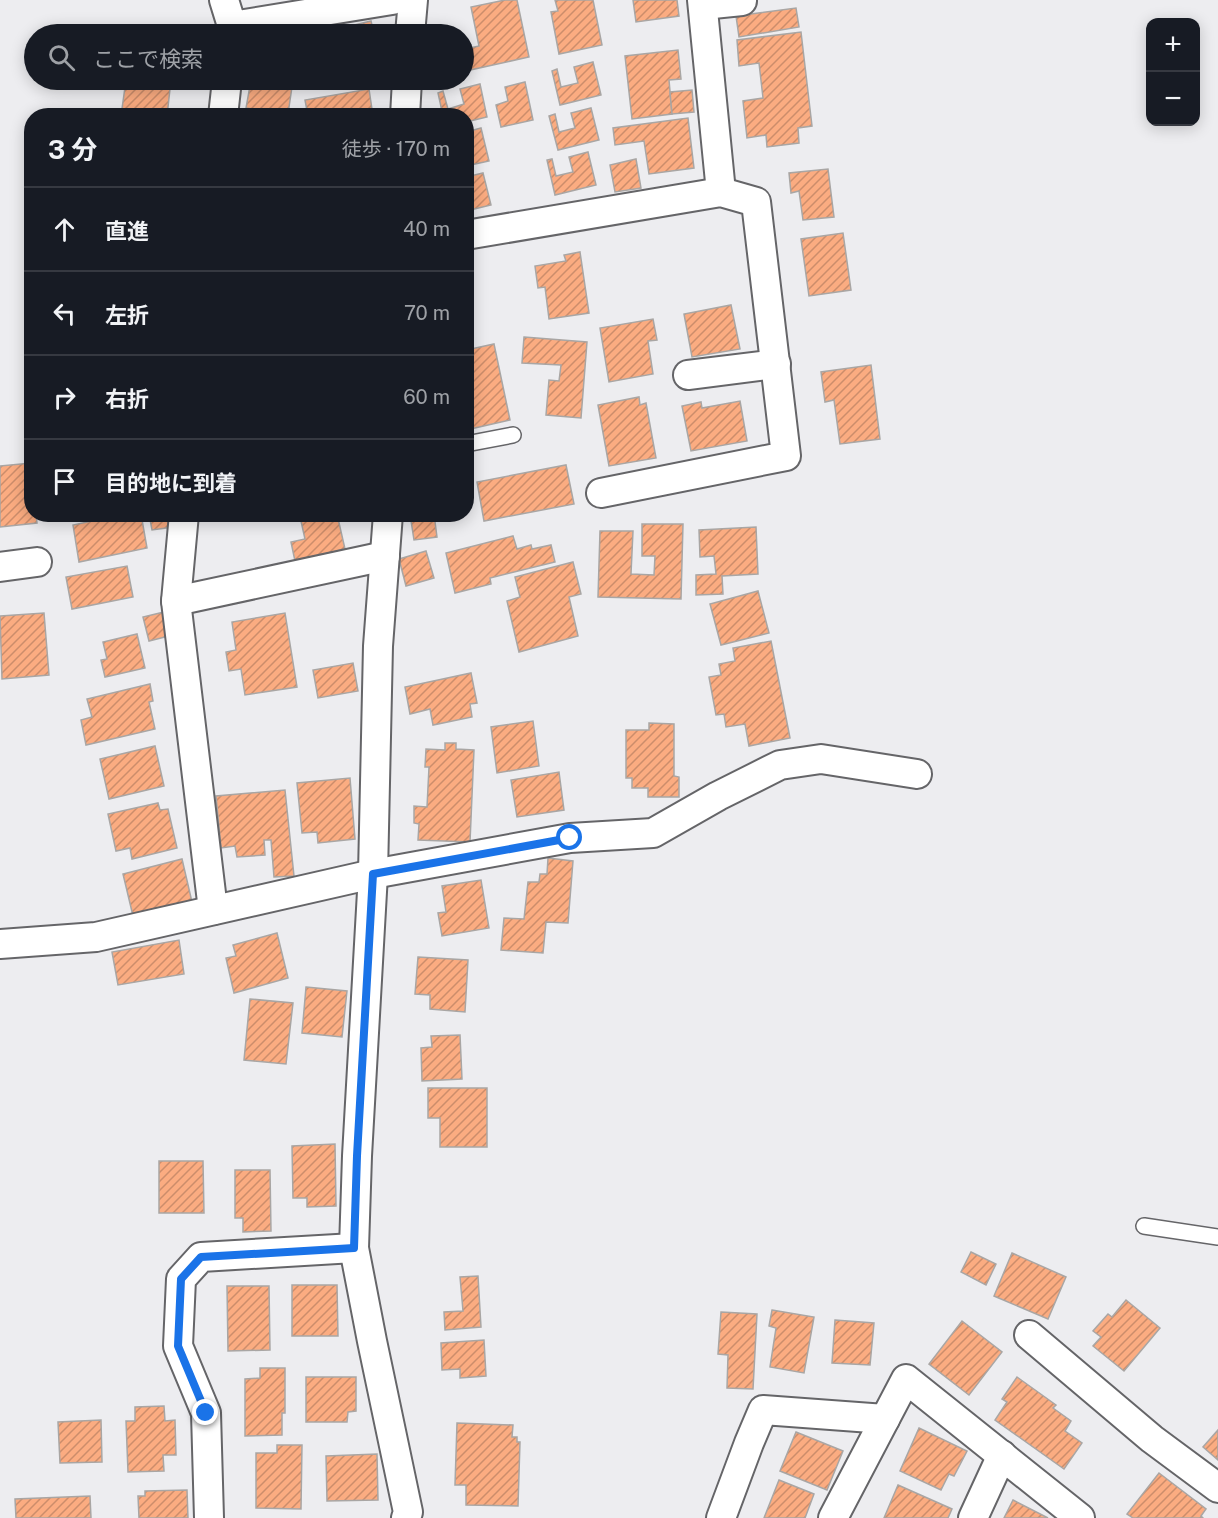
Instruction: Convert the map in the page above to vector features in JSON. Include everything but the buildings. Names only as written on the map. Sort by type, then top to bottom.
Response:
[{"type":"street","points":[[229,20],[392,0]]},
{"type":"street","points":[[411,24],[413,0]]},
{"type":"street","points":[[721,192],[703,2],[741,1]]},
{"type":"street","points":[[224,108],[226,90]]},
{"type":"street","points":[[405,108],[406,90]]},
{"type":"street","points":[[474,233],[721,192],[756,202],[786,456],[601,494]]},
{"type":"street","points":[[688,375],[776,364]]},
{"type":"street","points":[[183,522],[176,601],[213,910]]},
{"type":"street","points":[[387,522],[378,646],[373,874],[354,1248],[408,1512],[406,1518]]},
{"type":"street","points":[[176,601],[385,556]]},
{"type":"street","points":[[0,567],[37,562]]},
{"type":"street","points":[[0,944],[96,938],[373,874],[570,838],[652,833],[780,765],[821,759],[917,774]]},
{"type":"street","points":[[209,1518],[206,1413],[178,1346],[181,1279],[201,1257],[354,1248]]},
{"type":"street","points":[[1029,1335],[1152,1439],[1218,1488]]},
{"type":"street","points":[[833,1518],[906,1379],[1080,1518]]},
{"type":"street","points":[[721,1518],[763,1410],[885,1419]]},
{"type":"street","points":[[973,1518],[1002,1455]]},
{"type":"lane","points":[[474,442],[513,435]]},
{"type":"lane","points":[[1144,1226],[1218,1237]]},
{"type":"route","points":[[206,1413],[178,1346],[181,1279],[201,1257],[354,1248],[373,874],[570,838]]}]
